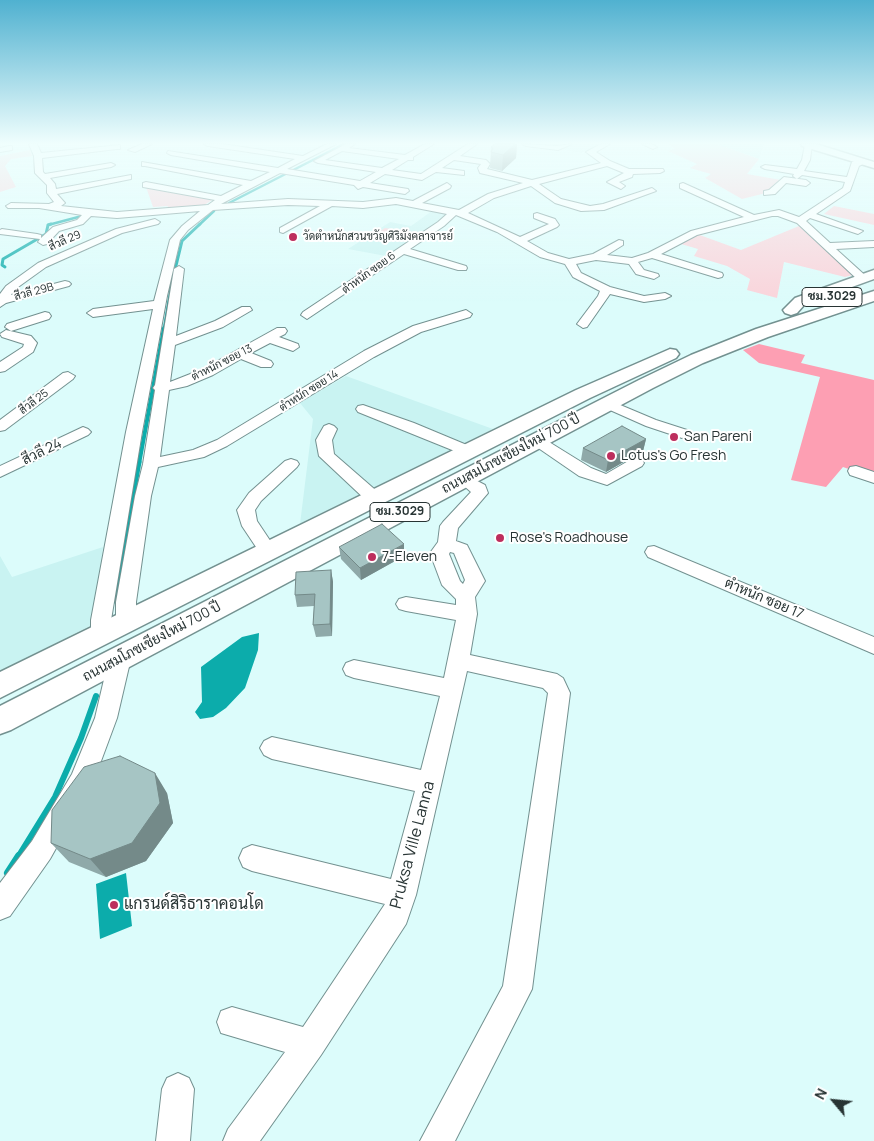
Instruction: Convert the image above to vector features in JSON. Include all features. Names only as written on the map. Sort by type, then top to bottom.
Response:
[{"type":"main road","name":"ถนนสมโภชเชียงใหม่ 700 ปี","points":[[0,721],[606,403],[697,359],[799,314],[870,278]]},
{"type":"main road","name":"ถนนสมโภชเชียงใหม่ 700 ปี","points":[[0,686],[468,451],[634,370],[743,325],[874,296]]},
{"type":"main road","points":[[799,314],[830,317],[874,306]]},
{"type":"street","points":[[49,207],[64,202],[57,197]]},
{"type":"street","points":[[192,197],[221,205]]},
{"type":"street","points":[[126,622],[126,602],[143,496],[151,464],[160,388],[160,304],[175,240],[186,228],[232,197]]},
{"type":"street","points":[[101,635],[101,620],[134,432],[161,346],[184,248],[191,235],[221,205],[244,197]]},
{"type":"street","points":[[312,197],[338,198],[363,205],[396,201],[458,212],[500,230],[544,255],[569,262],[596,257],[632,261],[652,255],[694,233],[779,213],[791,216],[808,216],[860,227]]},
{"type":"street","points":[[416,204],[428,197]]},
{"type":"street","points":[[458,212],[488,197]]},
{"type":"street","points":[[489,197],[502,202]]},
{"type":"street","points":[[553,197],[569,205],[590,209],[604,207],[633,197]]},
{"type":"street","points":[[708,197],[754,218]]},
{"type":"street","points":[[808,216],[832,197]]},
{"type":"street","points":[[4,198],[8,209],[49,207],[118,215],[221,205],[298,202],[338,198]]},
{"type":"street","points":[[283,230],[338,198]]},
{"type":"street","points":[[581,217],[590,209]]},
{"type":"street","name":"ตำหนัก ซอย 6","points":[[307,316],[458,212]]},
{"type":"street","points":[[1,230],[40,240],[56,229],[80,222],[89,213]]},
{"type":"street","points":[[520,241],[550,231],[554,225],[552,222],[537,216]]},
{"type":"street","points":[[808,216],[828,246],[870,278]]},
{"type":"street","name":"สีวลี 29","points":[[1,301],[10,288],[42,265],[119,231],[150,223],[183,220]]},
{"type":"street","points":[[596,257],[619,243]]},
{"type":"street","points":[[828,246],[874,244]]},
{"type":"street","points":[[401,250],[462,268]]},
{"type":"street","points":[[652,255],[718,275]]},
{"type":"street","points":[[632,261],[640,272],[654,276]]},
{"type":"street","points":[[569,262],[577,275],[606,290],[644,299],[664,296]]},
{"type":"street","points":[[7,278],[22,278]]},
{"type":"street","name":"สีวลี 29B","points":[[1,301],[66,284]]},
{"type":"street","points":[[583,324],[604,297],[606,290]]},
{"type":"street","points":[[93,313],[160,304]]},
{"type":"street","points":[[161,346],[219,324],[246,310]]},
{"type":"street","name":"ตำหนัก ซอย 14","points":[[151,464],[198,454],[222,443],[370,354],[417,329],[466,314]]},
{"type":"street","points":[[4,330],[45,316]]},
{"type":"street","points":[[0,368],[28,350],[31,343],[27,339],[4,330]]},
{"type":"street","name":"ตำหนัก ซอย 13","points":[[160,388],[190,379],[275,335],[293,348]]},
{"type":"street","points":[[241,354],[266,364]]},
{"type":"street","name":"สีวลี 25","points":[[0,427],[68,376]]},
{"type":"street","points":[[606,403],[651,423],[682,433]]},
{"type":"street","points":[[363,408],[468,451]]},
{"type":"street","points":[[328,429],[324,440],[327,456],[374,498]]},
{"type":"street","name":"สีวลี 24","points":[[0,472],[83,432]]},
{"type":"street","points":[[536,440],[585,472],[607,480],[636,463]]},
{"type":"street","points":[[268,551],[248,522],[246,510],[255,497],[291,464]]},
{"type":"street","points":[[856,471],[874,478]]},
{"type":"street","points":[[464,478],[479,489],[480,494],[449,526],[447,544],[439,553],[452,585],[466,605]]},
{"type":"street","name":"ตำหนัก ซอย 17","points":[[654,552],[874,646]]},
{"type":"street","points":[[406,604],[466,605]]},
{"type":"street","name":"Pruksa Ville Lanna","points":[[240,1141],[310,1044],[396,914],[453,689],[466,605]]},
{"type":"street","points":[[0,906],[41,850],[82,780],[106,718],[120,658]]},
{"type":"street","points":[[437,1141],[517,988],[559,693],[555,684],[549,680],[458,661]]},
{"type":"street","points":[[354,669],[453,689]]},
{"type":"street","points":[[272,748],[429,783]]},
{"type":"street","points":[[252,858],[402,895]]},
{"type":"street","points":[[232,1022],[310,1044]]},
{"type":"street","points":[[172,1141],[178,1089]]},
{"type":"shaded area","points":[[150,197],[198,197],[212,200],[200,208],[166,210],[168,206],[153,207]]},
{"type":"shaded area","points":[[834,206],[874,214],[874,225],[824,214]]},
{"type":"shaded area","points":[[436,208],[455,213],[391,257],[348,249],[390,222],[411,226]]},
{"type":"shaded area","points":[[799,226],[853,275],[845,277],[784,262],[777,298],[747,290],[750,279],[727,266],[694,256],[698,249],[681,244],[697,234],[741,250]]},
{"type":"shaded area","points":[[385,228],[404,231],[387,243],[368,239]]},
{"type":"shaded area","points":[[759,344],[805,355],[801,363],[874,380],[874,478],[843,467],[826,487],[791,480],[820,377],[759,363],[743,350]]},
{"type":"shaded area","points":[[346,376],[493,429],[300,524],[313,419],[300,403]]},
{"type":"shaded area","points":[[103,547],[94,624],[0,671],[0,556],[12,577]]},
{"type":"water","points":[[259,633],[258,650],[245,688],[226,708],[213,717],[200,719],[195,712],[202,702],[201,667],[242,637]]},
{"type":"water","name":"แกรนด์สิริธาราคอนโด","points":[[126,873],[132,926],[100,939],[96,884]]},
{"type":"building","points":[[622,426],[646,439],[608,460],[583,448]]},
{"type":"building","points":[[382,524],[404,544],[360,568],[339,547]]},
{"type":"building","points":[[331,570],[330,624],[313,625],[315,594],[295,595],[296,572]]},
{"type":"building","name":"แกรนด์สิริธาราคอนโด","points":[[120,756],[155,773],[160,803],[132,843],[90,859],[51,843],[52,810],[84,767]]},
{"type":"waterway","points":[[229,203],[240,197]]},
{"type":"waterway","points":[[199,225],[214,211]]},
{"type":"waterway","points":[[48,225],[82,216]]},
{"type":"waterway","points":[[174,274],[182,241],[200,224]]},
{"type":"waterway","points":[[5,267],[2,265],[3,259],[46,234],[48,225]]},
{"type":"waterway","points":[[164,330],[171,289]]},
{"type":"waterway","points":[[139,464],[164,328]]},
{"type":"waterway","points":[[114,601],[139,462]]},
{"type":"waterway","points":[[18,857],[55,797],[81,738],[96,696]]},
{"type":"waterway","points":[[8,873],[19,856]]},
{"type":"place","name":"วัดตำหนักสวนขวัญศิริมังคลาจารย์","points":[[293,237]]},
{"type":"place","name":"San Pareni","points":[[674,437]]},
{"type":"place","name":"Lotus's Go Fresh","points":[[611,456]]},
{"type":"place","name":"Rose's Roadhouse","points":[[500,538]]},
{"type":"place","name":"7-Eleven","points":[[372,557]]},
{"type":"place","name":"แกรนด์สิริธาราคอนโด","points":[[114,905]]}]
